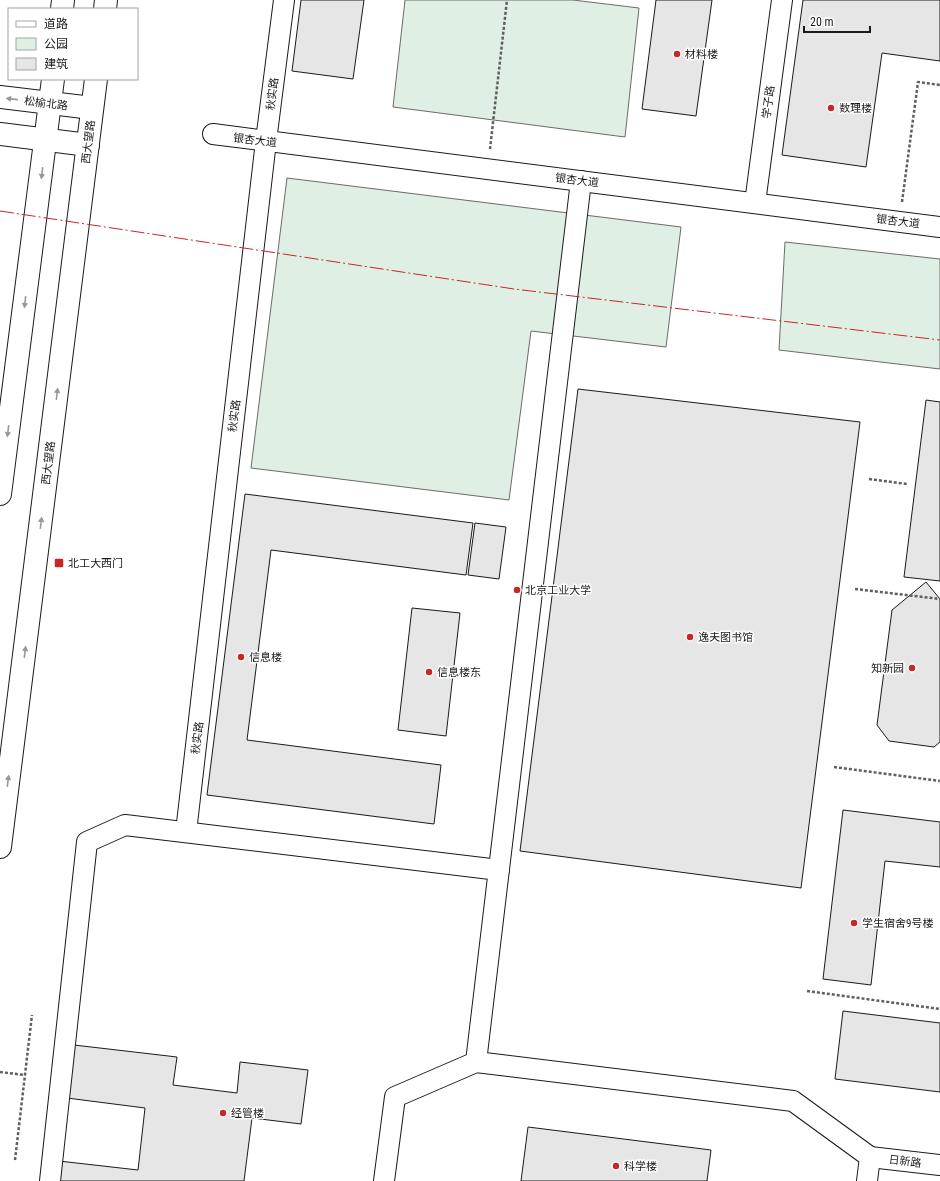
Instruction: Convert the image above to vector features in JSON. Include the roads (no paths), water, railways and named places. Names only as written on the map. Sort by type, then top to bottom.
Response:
[{"type":"main road","points":[[0,494],[53,80]]},
{"type":"main road","name":"西大望路","points":[[0,847],[96,80]]},
{"type":"main road","name":"松榆北路","points":[[0,97],[92,108]]},
{"type":"main road","points":[[0,134],[88,145]]},
{"type":"street","name":"秋实路","points":[[186,832],[266,141],[284,0]]},
{"type":"street","name":"学子路","points":[[755,203],[782,0]]},
{"type":"street","name":"银杏大道","points":[[213,134],[940,227]]},
{"type":"street","points":[[476,1062],[582,181]]},
{"type":"street","points":[[50,1181],[87,842],[125,825],[499,870]]},
{"type":"street","points":[[384,1181],[394,1097],[476,1062],[793,1101],[870,1157],[867,1181]]},
{"type":"street","name":"日新路","points":[[870,1157],[940,1166]]},
{"type":"place","name":"材料楼","points":[[677,54]]},
{"type":"place","name":"数理楼","points":[[831,108]]},
{"type":"place","name":"北工大西门","points":[[59,563]]},
{"type":"place","name":"北京工业大学","points":[[517,590]]},
{"type":"place","name":"逸夫图书馆","points":[[690,637]]},
{"type":"place","name":"信息楼","points":[[241,657]]},
{"type":"place","name":"知新园","points":[[912,668]]},
{"type":"place","name":"信息楼东","points":[[429,672]]},
{"type":"place","name":"学生宿舍9号楼","points":[[854,923]]},
{"type":"place","name":"经管楼","points":[[223,1113]]},
{"type":"place","name":"科学楼","points":[[616,1166]]}]
